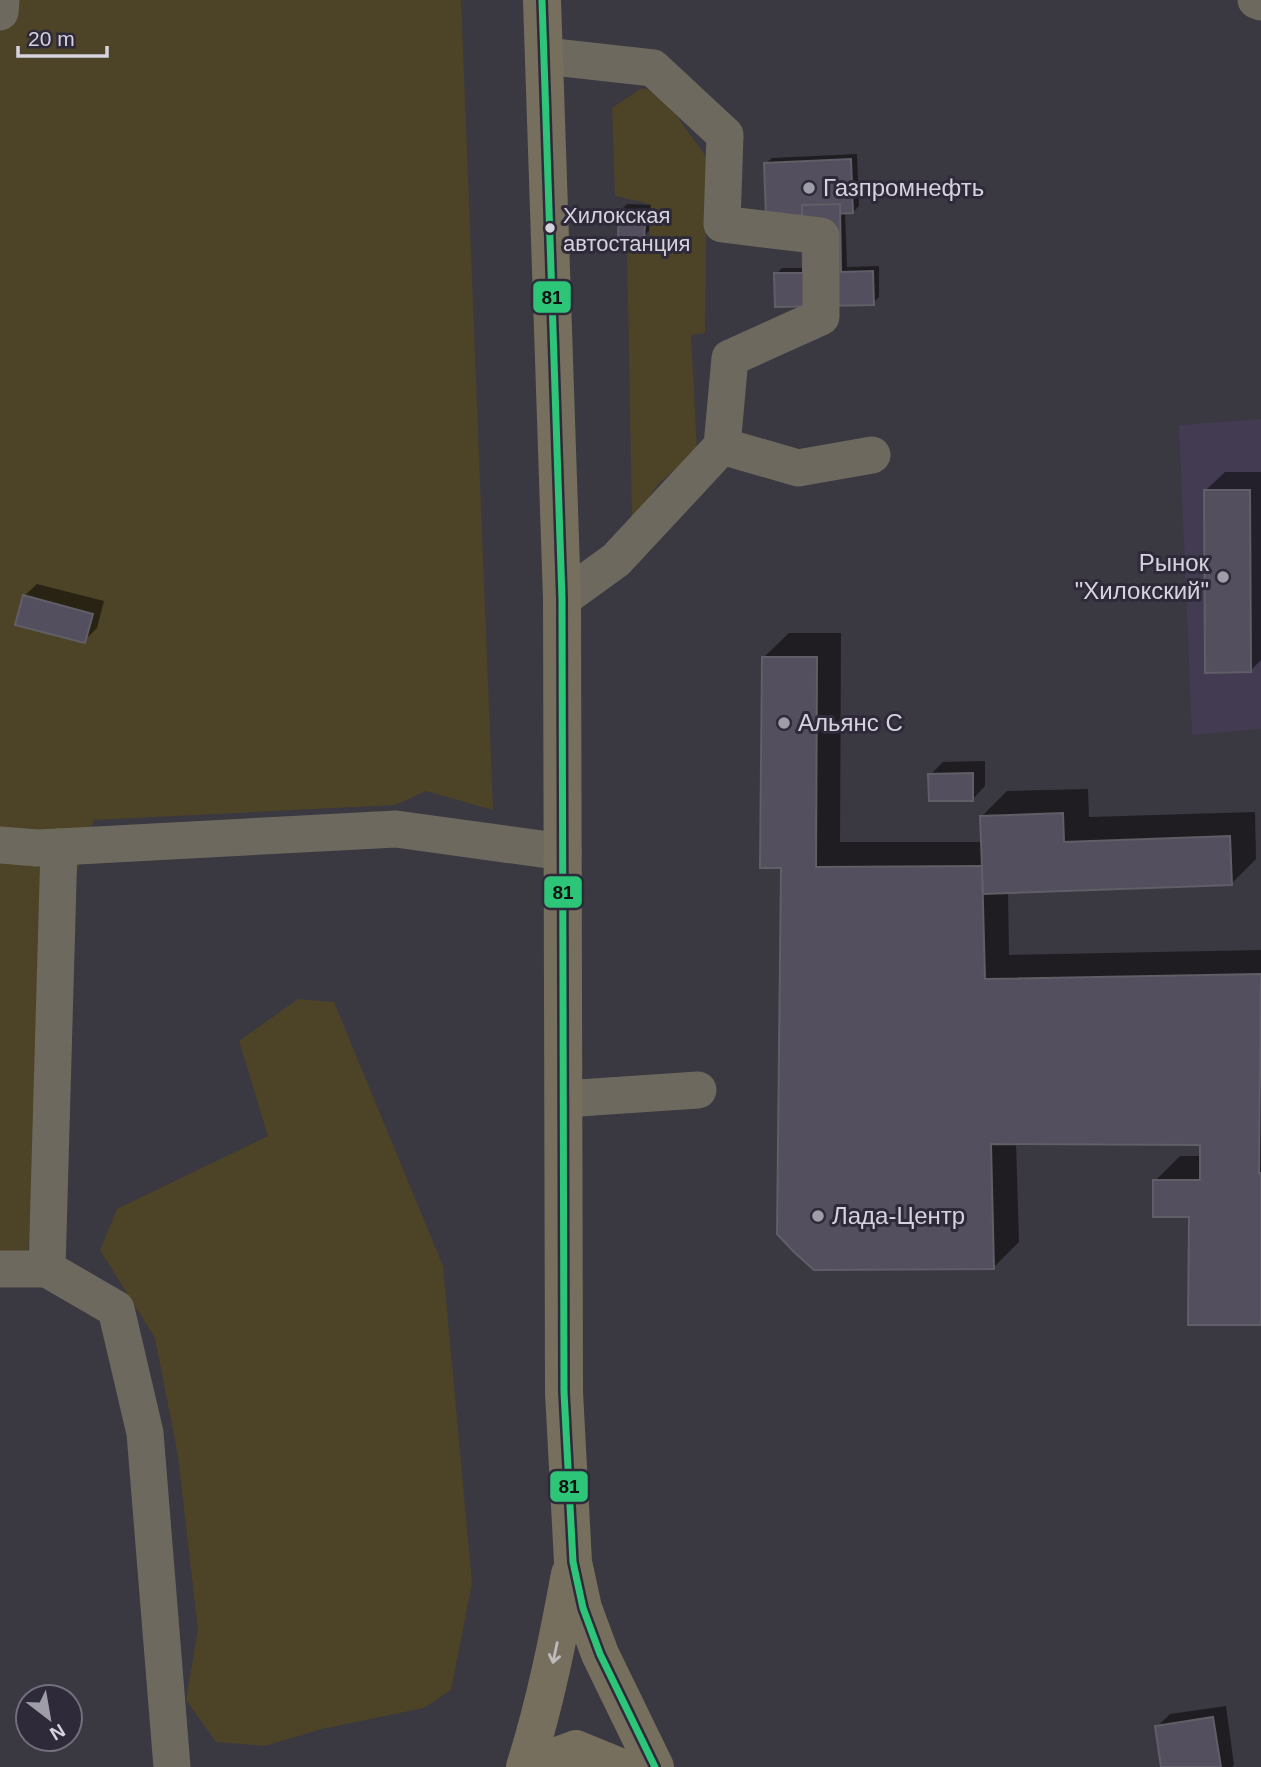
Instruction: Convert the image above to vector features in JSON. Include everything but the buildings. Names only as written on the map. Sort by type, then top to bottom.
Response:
[{"type":"highway","points":[[542,0],[562,598],[564,1392],[573,1562],[583,1608],[600,1654],[655,1767]]},
{"type":"highway","points":[[526,1767],[548,1683],[573,1562]]},
{"type":"highway","points":[[526,1767],[576,1749],[620,1767]]},
{"type":"lane","points":[[0,12],[1,0]]},
{"type":"lane","points":[[545,56],[653,68],[725,135],[722,225],[821,236],[821,317],[730,358],[722,446],[616,560],[562,598]]},
{"type":"lane","points":[[722,446],[798,468],[872,455]]},
{"type":"lane","points":[[0,845],[37,848],[396,829],[563,852]]},
{"type":"lane","points":[[47,1269],[59,847]]},
{"type":"lane","points":[[564,1099],[698,1090]]},
{"type":"lane","points":[[0,1269],[47,1269],[116,1309],[145,1433],[172,1767]]},
{"type":"shaded area","points":[[0,0],[461,0],[493,810],[426,791],[395,805],[94,820],[49,957],[28,1251],[0,1251]]},
{"type":"shaded area","points":[[642,88],[660,93],[707,158],[705,333],[691,335],[697,450],[658,484],[632,522],[627,246],[649,244],[650,204],[615,196],[612,108]]},
{"type":"shaded area","name":"Рынок \"Хилокский\"","points":[[1261,419],[1261,729],[1192,735],[1179,425]]},
{"type":"shaded area","points":[[298,999],[334,1002],[443,1266],[472,1583],[451,1690],[424,1708],[322,1729],[265,1746],[216,1742],[186,1700],[198,1630],[178,1456],[155,1338],[100,1250],[117,1209],[268,1136],[239,1041]]},
{"type":"transit line","name":"81","points":[[542,0],[562,599],[564,1392],[573,1562],[583,1608],[600,1654],[655,1767]]},
{"type":"place","name":"Газпромнефть","points":[[809,188]]},
{"type":"place","name":"Хилокская автостанция","points":[[550,228]]},
{"type":"place","name":"Рынок \"Хилокский\"","points":[[1223,577]]},
{"type":"place","name":"Альянс С","points":[[784,723]]},
{"type":"place","name":"Лада-Центр","points":[[818,1216]]}]
